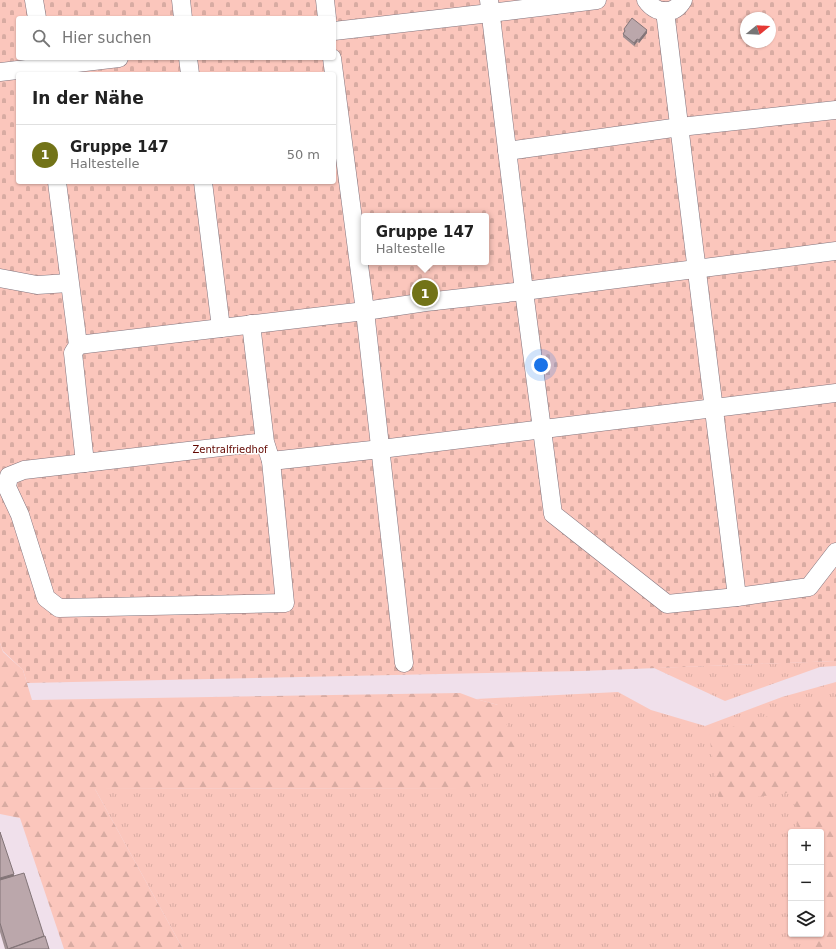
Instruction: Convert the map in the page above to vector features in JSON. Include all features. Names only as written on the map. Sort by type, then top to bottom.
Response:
[{"type":"lane","points":[[34,0],[36,16]]},
{"type":"lane","points":[[181,0],[183,16]]},
{"type":"lane","points":[[325,0],[327,16]]},
{"type":"lane","points":[[336,31],[489,7],[597,0]]},
{"type":"lane","points":[[646,0],[649,5],[659,11],[672,10],[683,0]]},
{"type":"lane","points":[[489,7],[553,514],[667,604],[737,597],[809,587],[836,552]]},
{"type":"lane","points":[[666,11],[737,597]]},
{"type":"lane","points":[[0,72],[102,60]]},
{"type":"lane","points":[[188,60],[190,72]]},
{"type":"lane","points":[[332,60],[334,72]]},
{"type":"lane","points":[[336,89],[365,311],[404,663]]},
{"type":"lane","points":[[507,151],[680,127],[836,110]]},
{"type":"lane","points":[[57,184],[78,345],[73,353],[85,463]]},
{"type":"lane","points":[[203,184],[221,328]]},
{"type":"lane","points":[[78,345],[365,311],[426,302],[836,251]]},
{"type":"lane","points":[[0,278],[37,285],[69,283]]},
{"type":"lane","points":[[251,324],[265,442],[271,461],[285,603],[59,608],[46,598],[20,515],[7,487],[9,476],[24,470],[265,442]]},
{"type":"lane","points":[[271,461],[381,449],[836,393]]},
{"type":"green space","name":"Zentralfriedhof","points":[[0,0],[836,0],[836,661],[582,671],[27,683],[23,670],[3,651],[0,643]]},
{"type":"green space","points":[[0,643],[3,652],[23,670],[32,700],[460,693],[498,705],[516,746],[471,788],[95,789],[183,949],[64,949],[20,818],[0,814]]},
{"type":"green space","points":[[836,661],[836,666],[820,667],[725,701],[654,668]]},
{"type":"green space","points":[[836,682],[836,949],[183,949],[95,789],[471,788],[498,705],[476,699],[618,692],[651,710],[705,726],[782,697]]},
{"type":"green space","points":[[836,697],[836,949],[810,949],[808,937],[824,937],[824,829],[798,829],[793,792],[719,802],[709,734]]},
{"type":"building","points":[[632,18],[647,30],[639,40],[637,39],[634,43],[623,34],[625,31],[624,29]]},
{"type":"building","points":[[0,832],[14,874],[0,878]]},
{"type":"building","points":[[24,873],[44,936],[8,949],[0,923],[0,880]]},
{"type":"building","points":[[45,936],[49,949],[9,949]]},
{"type":"place","name":"Gruppe 147","points":[[425,293]]}]
